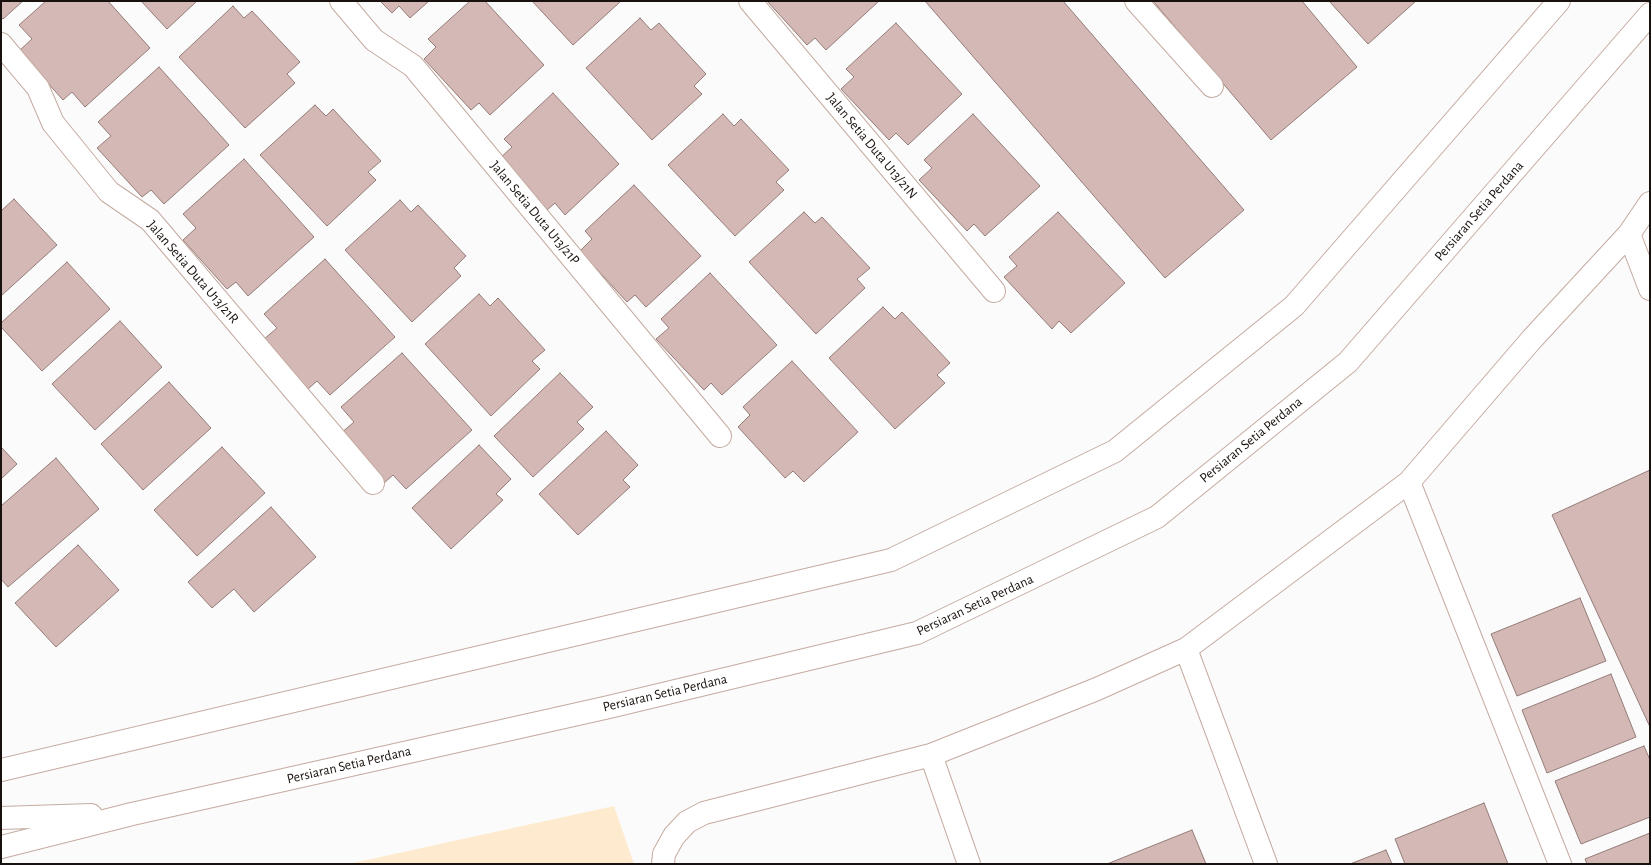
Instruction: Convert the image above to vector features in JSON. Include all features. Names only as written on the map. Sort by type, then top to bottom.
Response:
[{"type":"main road","name":"Jalan Setia Duta U13/21P","points":[[341,1],[374,40],[413,66],[720,436]]},
{"type":"main road","name":"Jalan Setia Duta U13/21N","points":[[750,1],[994,291]]},
{"type":"main road","points":[[1136,1],[1212,86]]},
{"type":"main road","points":[[1,770],[891,560],[1115,451],[1294,306],[1559,1]]},
{"type":"main road","name":"Persiaran Setia Perdana","points":[[1,847],[132,814],[609,707],[917,633],[1157,517],[1348,362],[1650,14]]},
{"type":"main road","name":"Jalan Setia Duta U13/21R","points":[[1,44],[38,88],[53,123],[109,192],[150,220],[372,483]]},
{"type":"main road","points":[[664,864],[664,854],[674,836],[688,822],[704,813],[931,755],[1097,689],[1186,649],[1409,482],[1532,339],[1629,234],[1650,203]]},
{"type":"main road","points":[[1629,234],[1650,289]]},
{"type":"main road","points":[[1409,482],[1560,864]]},
{"type":"main road","points":[[1186,649],[1266,864]]},
{"type":"main road","points":[[931,755],[969,864]]},
{"type":"main road","points":[[1,818],[132,814]]},
{"type":"shaded area","points":[[614,806],[634,864],[348,864]]},
{"type":"building","points":[[1,1],[23,1],[3,19],[1,17]]},
{"type":"building","points":[[46,1],[108,1],[150,48],[85,107],[72,92],[63,100],[19,51],[32,39],[19,25]]},
{"type":"building","points":[[141,1],[197,1],[167,29]]},
{"type":"building","points":[[380,1],[429,1],[410,18],[399,6],[392,13]]},
{"type":"building","points":[[470,1],[485,1],[544,65],[490,115],[479,103],[471,110],[424,59],[436,47],[428,39]]},
{"type":"building","points":[[532,1],[621,1],[573,45]]},
{"type":"building","points":[[767,1],[879,1],[826,50],[815,38],[807,45]]},
{"type":"building","points":[[925,1],[1063,1],[1244,210],[1165,278]]},
{"type":"building","points":[[1153,1],[1302,1],[1357,67],[1271,140]]},
{"type":"building","points":[[1329,1],[1416,1],[1368,44]]},
{"type":"building","points":[[233,6],[244,18],[252,11],[300,62],[287,74],[295,83],[245,128],[179,57]]},
{"type":"building","points":[[640,18],[651,30],[659,23],[706,74],[694,86],[702,94],[652,140],[586,68]]},
{"type":"building","points":[[896,23],[962,94],[908,145],[896,133],[889,140],[841,89],[854,77],[846,69]]},
{"type":"building","points":[[159,67],[229,145],[164,204],[151,190],[142,197],[97,148],[111,136],[98,122]]},
{"type":"building","points":[[553,93],[619,164],[565,215],[555,203],[547,210],[499,159],[512,147],[504,139]]},
{"type":"building","points":[[315,105],[326,116],[333,109],[381,161],[368,172],[376,180],[327,226],[260,155]]},
{"type":"building","points":[[723,114],[734,126],[741,119],[789,170],[776,182],[784,190],[735,236],[668,165]]},
{"type":"building","points":[[973,114],[1040,186],[985,236],[974,224],[967,231],[919,180],[932,168],[924,160]]},
{"type":"building","points":[[244,159],[314,237],[248,296],[236,282],[227,289],[183,240],[196,228],[183,214]]},
{"type":"building","points":[[634,185],[701,256],[646,307],[635,295],[627,302],[580,251],[592,239],[585,231]]},
{"type":"building","points":[[14,199],[57,245],[1,296],[1,211]]},
{"type":"building","points":[[400,200],[411,212],[418,205],[466,256],[454,268],[461,276],[412,322],[345,250]]},
{"type":"building","points":[[804,212],[815,223],[822,217],[870,268],[857,279],[865,288],[816,334],[749,262]]},
{"type":"building","points":[[1058,212],[1125,283],[1071,333],[1059,321],[1052,329],[1004,277],[1017,266],[1009,257]]},
{"type":"building","points":[[325,259],[395,337],[330,395],[317,381],[308,389],[263,340],[277,328],[264,314]]},
{"type":"building","points":[[67,262],[110,309],[42,371],[1,327],[1,323]]},
{"type":"building","points":[[710,273],[777,345],[722,395],[711,383],[704,390],[656,339],[669,328],[661,319]]},
{"type":"building","points":[[479,294],[490,306],[498,298],[545,350],[532,361],[540,369],[491,416],[425,344]]},
{"type":"building","points":[[883,307],[895,319],[902,312],[950,363],[937,375],[945,383],[895,429],[829,358]]},
{"type":"building","points":[[120,321],[162,367],[95,430],[52,384]]},
{"type":"building","points":[[402,353],[472,430],[406,489],[393,475],[384,483],[340,434],[354,422],[341,407]]},
{"type":"building","points":[[792,361],[858,432],[804,482],[793,471],[785,478],[738,427],[750,415],[743,407]]},
{"type":"building","points":[[560,373],[593,407],[577,422],[584,429],[533,477],[494,436]]},
{"type":"building","points":[[169,382],[211,428],[143,490],[101,444]]},
{"type":"building","points":[[606,431],[638,465],[623,480],[630,487],[578,535],[539,494]]},
{"type":"building","points":[[479,445],[511,479],[496,494],[503,500],[451,549],[412,508]]},
{"type":"building","points":[[1,447],[17,464],[1,479]]},
{"type":"building","points":[[222,447],[265,493],[197,556],[154,510]]},
{"type":"building","points":[[56,458],[99,509],[8,587],[1,579],[1,506]]},
{"type":"building","points":[[1650,470],[1650,727],[1552,515]]},
{"type":"building","points":[[271,507],[316,557],[254,612],[234,589],[212,608],[188,582]]},
{"type":"building","points":[[78,545],[119,590],[56,647],[15,603]]},
{"type":"building","points":[[1580,598],[1606,661],[1517,696],[1491,634]]},
{"type":"building","points":[[1611,674],[1636,737],[1547,773],[1522,710]]},
{"type":"building","points":[[1644,746],[1650,760],[1650,817],[1581,844],[1555,781]]},
{"type":"building","points":[[1484,803],[1508,864],[1405,864],[1395,839]]},
{"type":"building","points":[[1192,830],[1206,864],[1107,864]]},
{"type":"building","points":[[1650,833],[1650,864],[1587,864],[1585,859]]},
{"type":"building","points":[[1386,850],[1392,864],[1350,864]]}]
